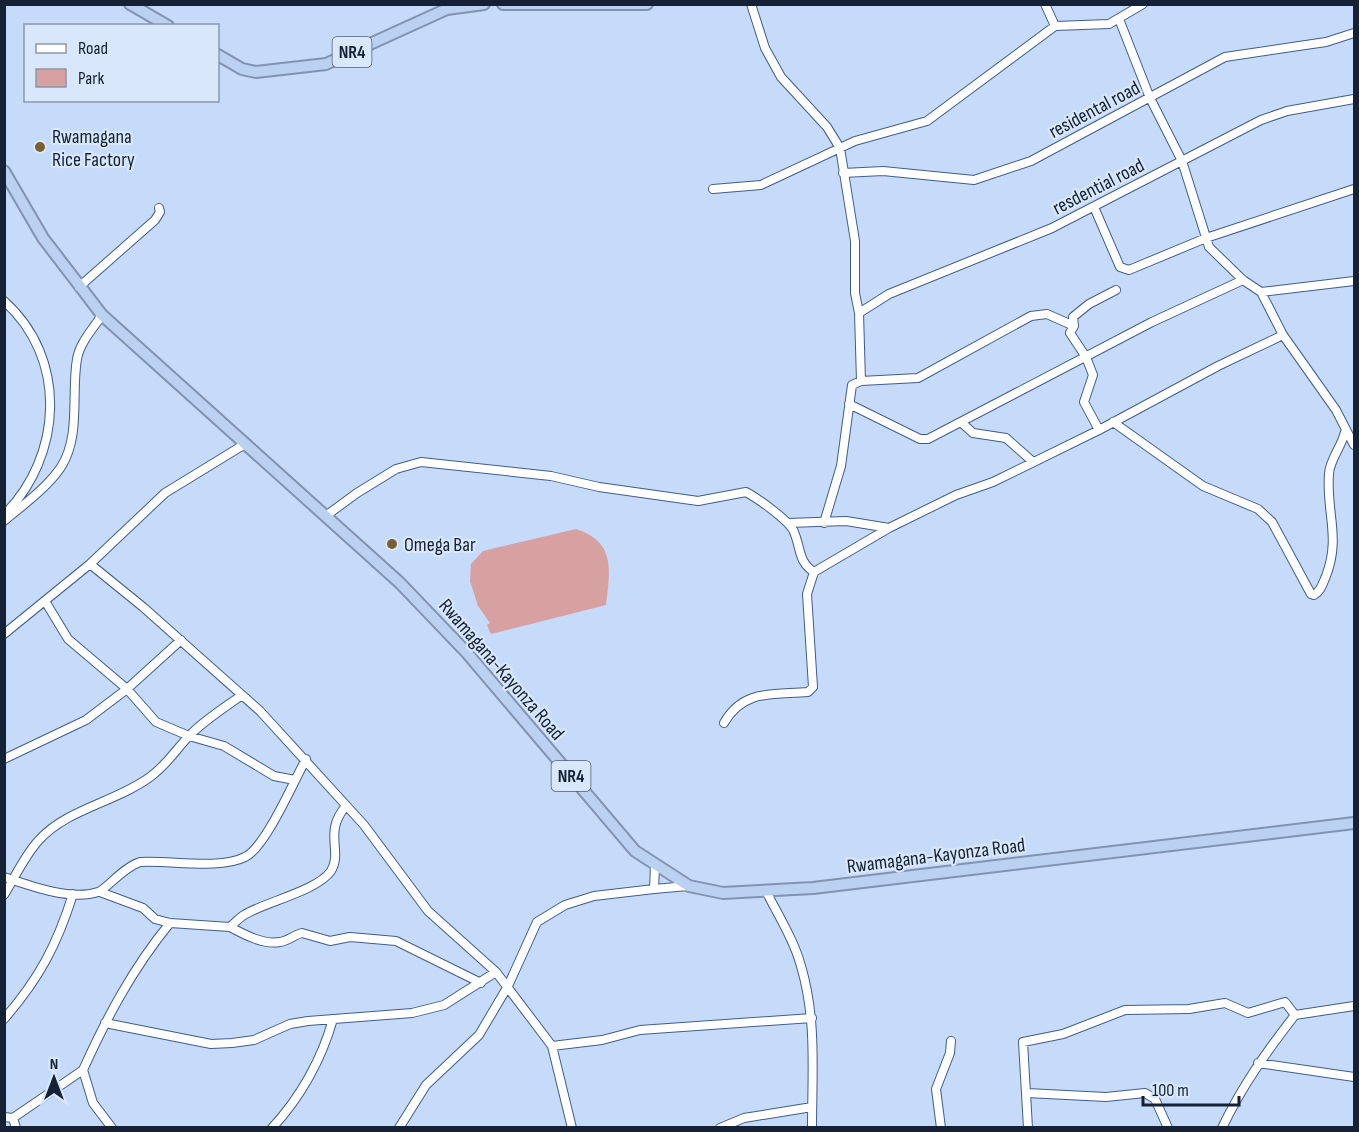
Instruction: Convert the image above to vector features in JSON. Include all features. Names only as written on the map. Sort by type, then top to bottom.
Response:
[{"type":"highway","points":[[130,4],[165,24]]},
{"type":"highway","name":"NR4","points":[[219,56],[242,69],[256,72],[326,64],[447,9],[484,4]]},
{"type":"highway","points":[[503,4],[599,7],[647,4]]},
{"type":"highway","name":"Rwamagana-Kayonza Road","points":[[4,171],[43,238],[102,315],[327,515],[444,628],[635,851],[689,886],[723,893],[766,891],[1354,823]]},
{"type":"street","points":[[751,4],[765,48],[781,77],[827,127],[840,148],[855,241],[855,293],[859,312],[861,381]]},
{"type":"street","points":[[1046,4],[1055,26]]},
{"type":"street","points":[[713,189],[749,188],[769,183],[840,148],[927,122],[1055,26],[1095,25],[1119,20],[1129,8],[1143,4]]},
{"type":"street","points":[[1119,20],[1150,98],[1182,162],[1209,247],[1243,280],[1261,292],[1283,334],[1336,410],[1345,432],[1354,445]]},
{"type":"street","name":"residental road","points":[[843,173],[883,171],[974,180],[1024,164],[1225,57],[1326,42],[1354,33]]},
{"type":"street","name":"resdential road","points":[[859,312],[889,294],[1052,228],[1261,120],[1287,111],[1354,99]]},
{"type":"street","points":[[1094,207],[1120,267],[1129,270],[1206,238],[1354,189]]},
{"type":"street","points":[[79,287],[155,220],[160,212],[159,208]]},
{"type":"street","points":[[849,404],[920,439],[928,439],[1152,322],[1243,280]]},
{"type":"street","points":[[1261,292],[1354,281]]},
{"type":"street","points":[[1099,430],[1084,402],[1093,379],[1086,357],[1070,333],[1074,326],[1073,317],[1089,304],[1116,290]]},
{"type":"street","points":[[4,301],[29,328],[47,369],[51,416],[47,442],[37,470],[21,496],[4,515]]},
{"type":"street","points":[[824,523],[841,466],[852,386],[861,381],[918,378],[1032,316],[1047,314],[1074,326]]},
{"type":"street","points":[[4,521],[47,484],[63,463],[74,416],[78,358],[89,334],[102,315]]},
{"type":"street","points":[[724,723],[731,710],[748,698],[812,690],[807,594],[814,573],[889,528],[1099,430],[1283,334]]},
{"type":"street","points":[[1113,422],[1203,486],[1258,509],[1272,522],[1311,594],[1314,595],[1318,593],[1323,581],[1334,545],[1329,471],[1341,448],[1345,432]]},
{"type":"street","points":[[962,423],[974,433],[1006,438],[1033,462]]},
{"type":"street","points":[[4,634],[90,564],[165,493],[245,444]]},
{"type":"street","points":[[327,515],[396,468],[422,462],[551,476],[598,487],[698,501],[722,499],[746,492],[794,530],[798,553],[806,567],[814,573]]},
{"type":"street","points":[[788,523],[846,521],[889,528]]},
{"type":"street","points":[[90,564],[181,640],[242,695],[306,759],[323,783],[346,806],[428,910],[496,972],[508,986],[552,1046],[572,1128]]},
{"type":"street","points":[[45,601],[76,646],[127,689],[156,722],[189,736],[224,746],[274,776],[295,780]]},
{"type":"street","points":[[4,759],[86,720],[127,689],[181,640]]},
{"type":"street","points":[[4,895],[39,840],[63,822],[140,784],[171,760],[189,736],[242,695]]},
{"type":"street","points":[[100,892],[128,866],[140,862],[219,863],[244,858],[261,841],[306,759]]},
{"type":"street","points":[[230,927],[243,915],[324,878],[332,870],[335,820],[346,806]]},
{"type":"street","points":[[654,890],[655,866]]},
{"type":"street","points":[[4,877],[73,894],[100,892],[143,908],[155,919],[170,923],[230,927],[248,936],[276,942],[282,942],[302,933],[330,941],[350,937],[396,941],[481,983]]},
{"type":"street","points":[[399,1128],[426,1085],[479,1035],[508,986],[537,922],[565,905],[594,896],[689,886]]},
{"type":"street","points":[[766,891],[797,955],[812,1018],[814,1042],[812,1128]]},
{"type":"street","points":[[4,1019],[38,977],[56,943],[73,894]]},
{"type":"street","points":[[16,1128],[9,1118],[83,1070],[105,1023],[148,950],[170,923]]},
{"type":"street","points":[[105,1023],[211,1044],[254,1040],[290,1024],[412,1013],[444,1005],[496,972]]},
{"type":"street","points":[[1028,1128],[1023,1042],[1064,1034],[1118,1011],[1189,1009],[1225,1003],[1248,1012],[1285,1002],[1295,1015]]},
{"type":"street","points":[[1222,1128],[1238,1094],[1258,1063],[1295,1015],[1354,1006]]},
{"type":"street","points":[[552,1046],[602,1040],[639,1030],[812,1018]]},
{"type":"street","points":[[272,1128],[309,1076],[328,1038],[333,1019]]},
{"type":"street","points":[[941,1128],[936,1089],[950,1053],[951,1041]]},
{"type":"street","points":[[1258,1063],[1354,1077]]},
{"type":"street","points":[[83,1070],[93,1103],[100,1116],[112,1128]]},
{"type":"street","points":[[1027,1093],[1100,1097],[1145,1093],[1155,1099],[1168,1128]]},
{"type":"street","points":[[720,1128],[744,1118],[812,1107]]},
{"type":"green space","points":[[576,529],[598,541],[608,559],[609,580],[606,605],[491,634],[487,625],[490,623],[478,606],[470,581],[471,564],[483,551]]},
{"type":"place","name":"Rwamagana Rice Factory","points":[[40,147]]},
{"type":"place","name":"Omega Bar","points":[[392,544]]}]
